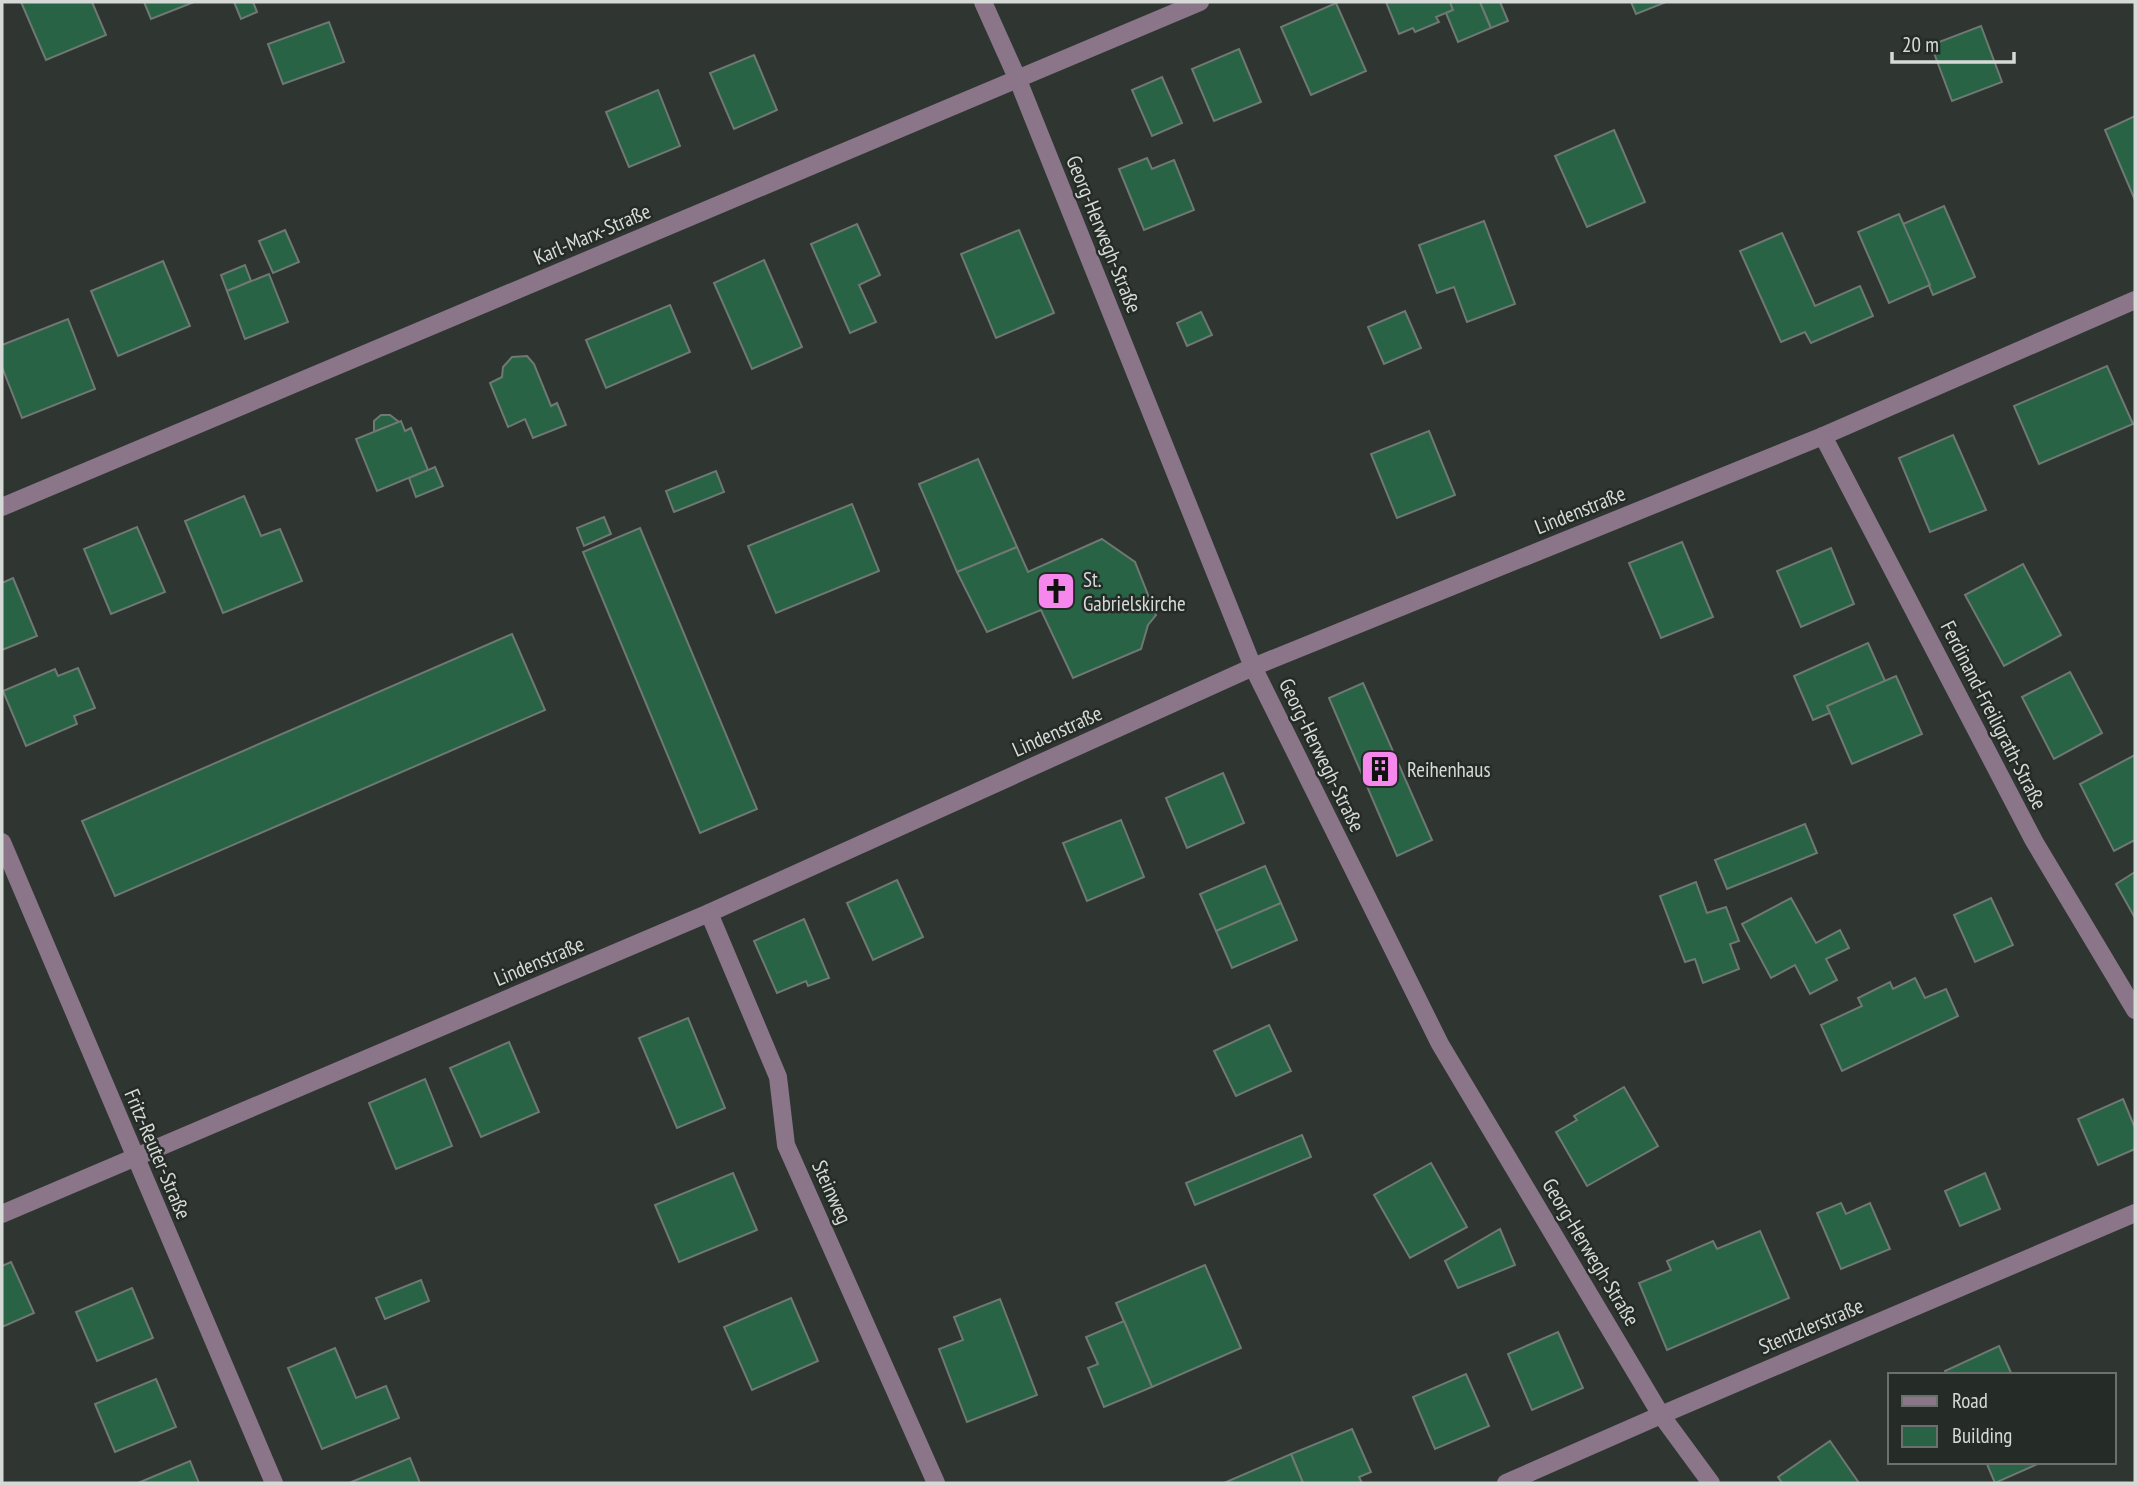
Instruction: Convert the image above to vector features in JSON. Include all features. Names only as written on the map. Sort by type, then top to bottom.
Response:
[{"type":"street","name":"Georg-Herwegh-Straße","points":[[983,2],[1018,80],[1253,667],[1440,1044],[1661,1415],[1711,1483]]},
{"type":"street","name":"Karl-Marx-Straße","points":[[2,507],[1199,2]]},
{"type":"street","name":"Lindenstraße","points":[[2,1214],[709,913],[1253,667],[1823,436],[2135,300]]},
{"type":"street","name":"Ferdinand-Freiligrath-Straße","points":[[1823,436],[2034,841],[2135,1010]]},
{"type":"street","name":"Fritz-Reuter-Straße","points":[[2,842],[274,1483]]},
{"type":"street","name":"Steinweg","points":[[709,913],[778,1077],[786,1145],[936,1483]]},
{"type":"street","name":"Stentzlerstraße","points":[[1506,1483],[2135,1213]]},
{"type":"building","points":[[21,2],[92,2],[106,35],[46,60]]},
{"type":"building","points":[[144,2],[194,2],[151,19]]},
{"type":"building","points":[[234,2],[253,2],[257,12],[241,19]]},
{"type":"building","points":[[1386,2],[1450,2],[1453,10],[1436,17],[1439,22],[1415,32],[1413,28],[1399,34]]},
{"type":"building","points":[[1450,2],[1480,2],[1491,28],[1458,42],[1446,13],[1453,10]]},
{"type":"building","points":[[1480,2],[1500,2],[1508,21],[1491,28]]},
{"type":"building","points":[[1631,2],[1666,2],[1636,14]]},
{"type":"building","points":[[1336,3],[1366,71],[1311,95],[1281,27]]},
{"type":"building","points":[[329,22],[344,62],[283,84],[268,44]]},
{"type":"building","points":[[1981,26],[2002,82],[1952,101],[1931,45]]},
{"type":"building","points":[[1239,49],[1261,102],[1214,121],[1192,69]]},
{"type":"building","points":[[754,55],[777,110],[734,129],[710,73]]},
{"type":"building","points":[[1162,77],[1182,123],[1152,136],[1132,90]]},
{"type":"building","points":[[658,90],[680,146],[629,167],[606,112]]},
{"type":"building","points":[[2135,116],[2135,200],[2105,130]]},
{"type":"building","points":[[1614,130],[1645,202],[1587,227],[1555,156]]},
{"type":"building","points":[[1147,158],[1152,169],[1174,160],[1194,210],[1144,230],[1119,169]]},
{"type":"building","points":[[1944,206],[1975,277],[1933,295],[1903,224]]},
{"type":"building","points":[[1899,214],[1930,285],[1889,303],[1858,232]]},
{"type":"building","points":[[1484,221],[1515,304],[1467,322],[1454,287],[1437,293],[1419,245]]},
{"type":"building","points":[[857,224],[880,275],[859,285],[876,322],[850,333],[811,244]]},
{"type":"building","points":[[285,230],[299,262],[273,273],[259,241]]},
{"type":"building","points":[[1019,230],[1054,313],[996,338],[961,254]]},
{"type":"building","points":[[1782,233],[1815,306],[1860,286],[1873,316],[1811,343],[1805,332],[1781,342],[1740,251]]},
{"type":"building","points":[[764,260],[802,347],[752,369],[714,283]]},
{"type":"building","points":[[163,261],[190,326],[118,356],[91,291]]},
{"type":"building","points":[[245,265],[251,281],[227,291],[221,275]]},
{"type":"building","points":[[269,274],[288,322],[245,339],[227,291]]},
{"type":"building","points":[[670,305],[690,352],[606,388],[586,340]]},
{"type":"building","points":[[1405,311],[1421,348],[1384,364],[1368,327]]},
{"type":"building","points":[[1201,312],[1212,335],[1187,346],[1177,323]]},
{"type":"building","points":[[68,319],[95,389],[22,418],[2,367],[2,345]]},
{"type":"building","points":[[527,356],[534,364],[551,406],[557,403],[566,425],[533,438],[525,419],[508,427],[490,383],[502,377],[503,367],[512,357]]},
{"type":"building","points":[[2107,366],[2133,424],[2039,464],[2014,406]]},
{"type":"building","points":[[381,415],[390,415],[399,422],[374,432],[374,421]]},
{"type":"building","points":[[401,421],[405,431],[411,428],[428,470],[377,491],[356,439]]},
{"type":"building","points":[[1429,431],[1455,495],[1397,518],[1371,454]]},
{"type":"building","points":[[1953,435],[1986,510],[1930,532],[1899,458]]},
{"type":"building","points":[[978,459],[1017,547],[957,572],[919,484]]},
{"type":"building","points":[[435,467],[443,486],[416,497],[409,478]]},
{"type":"building","points":[[716,471],[724,492],[674,512],[666,491]]},
{"type":"building","points":[[244,496],[261,536],[280,529],[302,581],[223,613],[185,521]]},
{"type":"building","points":[[852,504],[879,571],[776,613],[748,546]]},
{"type":"building","points":[[604,517],[611,534],[584,546],[577,528]]},
{"type":"building","points":[[137,527],[165,592],[111,614],[84,549]]},
{"type":"building","points":[[640,528],[757,809],[700,833],[583,552]]},
{"type":"building","name":"St. Gabrielskirche","points":[[1102,539],[1135,562],[1156,615],[1148,625],[1141,649],[1073,678],[1041,610],[987,632],[957,572],[1017,547],[1028,572]]},
{"type":"building","points":[[1682,542],[1713,617],[1661,638],[1629,563]]},
{"type":"building","points":[[1831,548],[1854,604],[1801,627],[1777,571]]},
{"type":"building","points":[[2023,564],[2061,635],[2004,666],[1965,595]]},
{"type":"building","points":[[13,578],[37,636],[2,650],[2,583]]},
{"type":"building","points":[[512,634],[545,710],[115,896],[82,821]]},
{"type":"building","points":[[1868,643],[1885,681],[1827,706],[1830,713],[1813,720],[1794,676]]},
{"type":"building","points":[[78,668],[95,708],[74,716],[77,724],[26,746],[3,691],[55,669],[58,676]]},
{"type":"building","points":[[2070,672],[2102,733],[2054,759],[2022,697]]},
{"type":"building","points":[[1896,676],[1922,734],[1852,764],[1827,706]]},
{"type":"building","name":"Reihenhaus","points":[[1363,683],[1432,840],[1397,856],[1329,698]]},
{"type":"building","points":[[2135,755],[2135,840],[2114,851],[2080,784]]},
{"type":"building","points":[[1223,773],[1244,823],[1187,848],[1166,798]]},
{"type":"building","points":[[1121,820],[1144,877],[1087,901],[1063,843]]},
{"type":"building","points":[[1805,824],[1817,853],[1727,889],[1715,860]]},
{"type":"building","points":[[1265,866],[1281,903],[1216,931],[1200,894]]},
{"type":"building","points":[[2135,872],[2135,918],[2116,884]]},
{"type":"building","points":[[897,880],[923,937],[873,960],[847,903]]},
{"type":"building","points":[[1696,882],[1707,913],[1726,907],[1739,941],[1730,944],[1739,969],[1703,983],[1695,959],[1685,962],[1660,896]]},
{"type":"building","points":[[1791,898],[1816,943],[1840,930],[1849,948],[1826,959],[1837,980],[1810,994],[1795,965],[1771,978],[1742,924]]},
{"type":"building","points":[[1991,898],[2013,945],[1975,962],[1954,915]]},
{"type":"building","points":[[1281,903],[1297,940],[1232,968],[1216,931]]},
{"type":"building","points":[[804,919],[829,978],[808,986],[806,981],[777,993],[754,941]]},
{"type":"building","points":[[1915,978],[1925,998],[1946,989],[1958,1016],[1842,1071],[1821,1025],[1862,1006],[1858,998],[1890,982],[1893,989]]},
{"type":"building","points":[[688,1018],[725,1108],[677,1128],[639,1038]]},
{"type":"building","points":[[1269,1025],[1291,1071],[1236,1096],[1214,1051]]},
{"type":"building","points":[[509,1042],[539,1112],[481,1137],[450,1068]]},
{"type":"building","points":[[425,1079],[452,1146],[396,1169],[369,1103]]},
{"type":"building","points":[[1624,1087],[1658,1146],[1587,1186],[1556,1132],[1577,1120],[1574,1116]]},
{"type":"building","points":[[2123,1099],[2135,1128],[2135,1149],[2098,1165],[2078,1119]]},
{"type":"building","points":[[1302,1135],[1311,1157],[1195,1205],[1186,1183]]},
{"type":"building","points":[[1431,1163],[1467,1227],[1410,1258],[1374,1195]]},
{"type":"building","points":[[733,1173],[757,1230],[679,1262],[655,1205]]},
{"type":"building","points":[[1985,1173],[2000,1209],[1960,1226],[1945,1191]]},
{"type":"building","points":[[1841,1203],[1846,1214],[1870,1203],[1890,1249],[1841,1269],[1817,1213]]},
{"type":"building","points":[[1500,1229],[1515,1265],[1458,1288],[1445,1261]]},
{"type":"building","points":[[1760,1231],[1789,1298],[1667,1350],[1639,1283],[1671,1270],[1667,1261],[1713,1241],[1717,1249]]},
{"type":"building","points":[[11,1262],[34,1313],[2,1327],[2,1266]]},
{"type":"building","points":[[1205,1265],[1241,1348],[1152,1387],[1116,1303]]},
{"type":"building","points":[[421,1280],[429,1301],[385,1319],[376,1298]]},
{"type":"building","points":[[132,1288],[153,1338],[97,1361],[76,1312]]},
{"type":"building","points":[[791,1298],[818,1361],[752,1390],[724,1327]]},
{"type":"building","points":[[1000,1299],[1037,1395],[967,1422],[939,1349],[963,1340],[954,1317]]},
{"type":"building","points":[[1124,1321],[1152,1387],[1104,1407],[1088,1368],[1098,1364],[1086,1337]]},
{"type":"building","points":[[1558,1332],[1583,1388],[1532,1410],[1508,1354]]},
{"type":"building","points":[[1999,1346],[2011,1373],[1946,1373],[1945,1371]]},
{"type":"building","points":[[335,1348],[356,1398],[386,1386],[399,1418],[322,1449],[288,1368]]},
{"type":"building","points":[[1466,1374],[1489,1426],[1435,1449],[1413,1397]]},
{"type":"building","points":[[156,1379],[176,1427],[115,1452],[95,1404]]},
{"type":"building","points":[[1352,1429],[1371,1472],[1359,1477],[1362,1483],[1303,1483],[1291,1454]]},
{"type":"building","points":[[1830,1441],[1859,1483],[1782,1483],[1778,1477]]},
{"type":"building","points":[[1291,1454],[1303,1483],[1224,1483]]},
{"type":"building","points":[[410,1458],[420,1483],[349,1483]]},
{"type":"building","points":[[190,1461],[199,1483],[138,1483]]},
{"type":"building","points":[[1987,1464],[2038,1464],[1995,1483]]},
{"type":"place","name":"St. Gabrielskirche","points":[[1056,591]]},
{"type":"place","name":"Reihenhaus","points":[[1380,769]]}]
